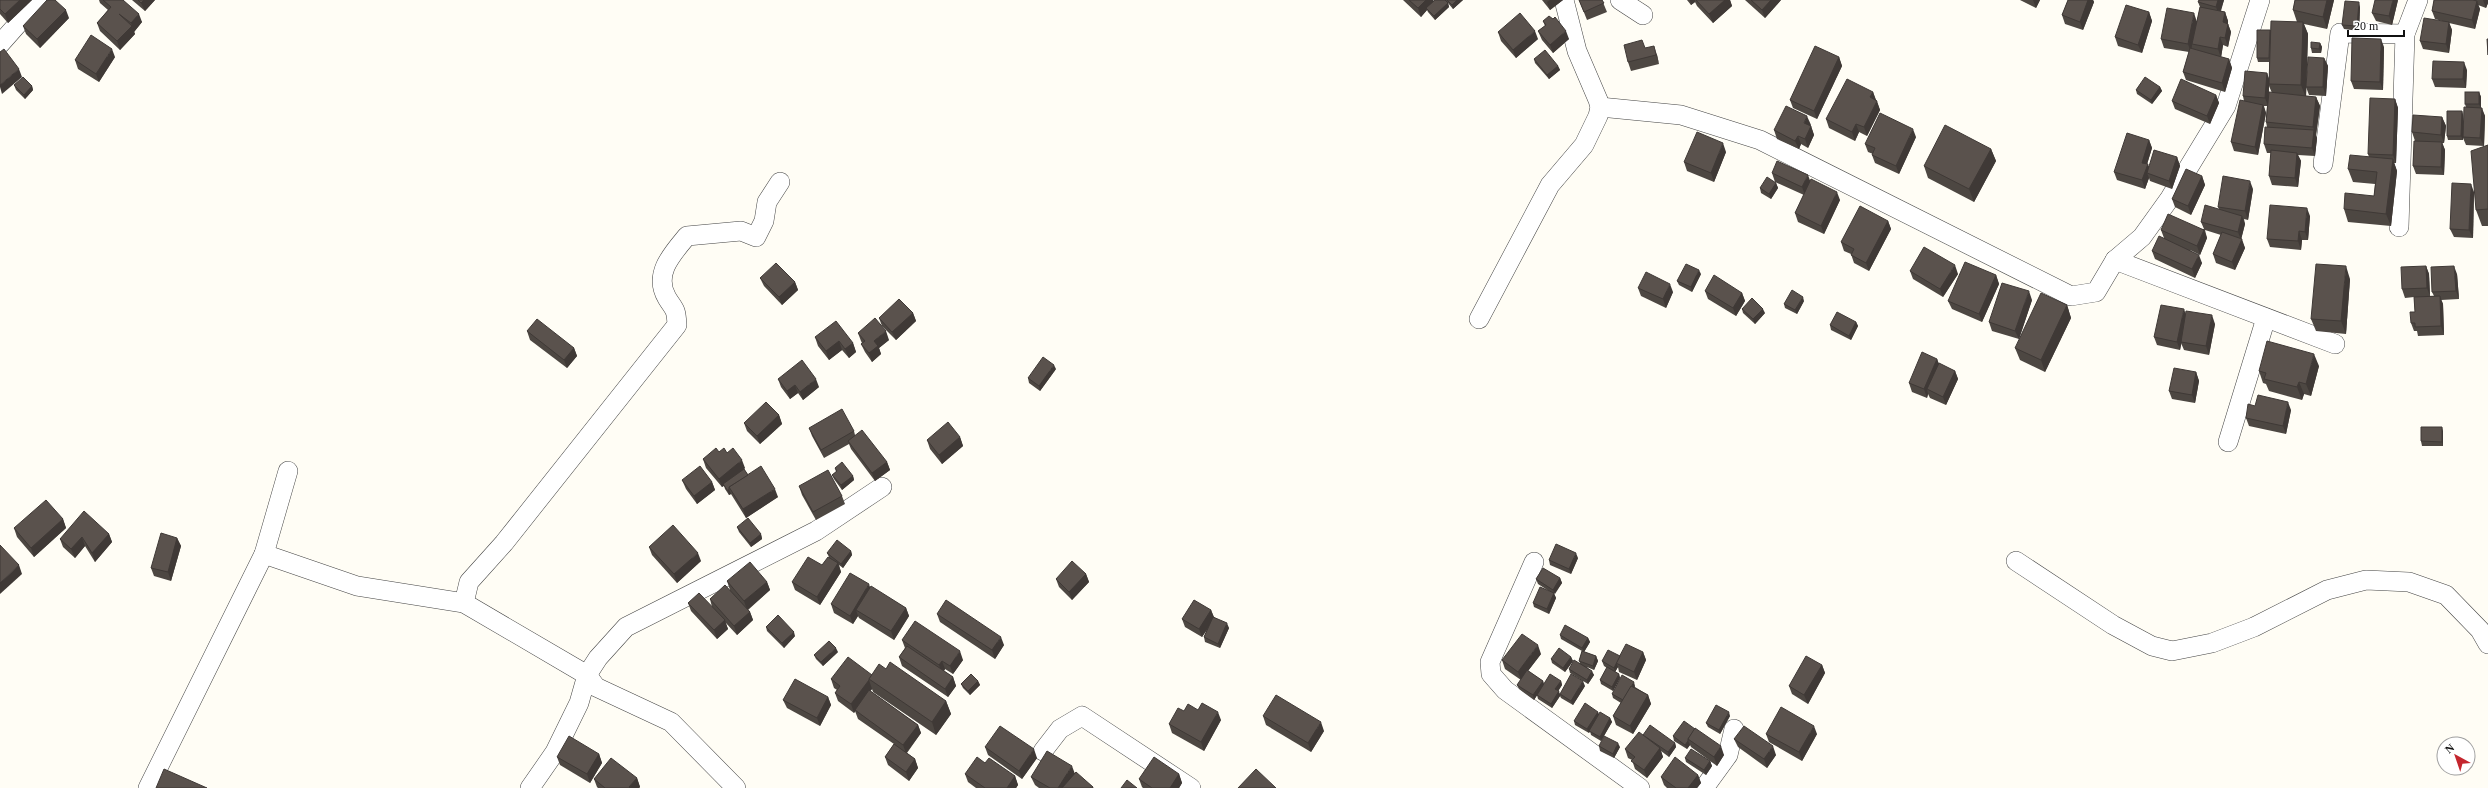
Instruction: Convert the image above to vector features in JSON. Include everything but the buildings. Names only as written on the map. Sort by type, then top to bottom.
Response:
[{"type":"street","points":[[0,44],[39,0]]},
{"type":"street","points":[[1479,319],[1538,204],[1559,173],[1584,145],[1600,107],[1577,51],[1564,0]]},
{"type":"street","points":[[1620,0],[1643,15]]},
{"type":"street","points":[[1600,107],[1681,114],[1760,140],[2071,296],[2096,292],[2116,260],[2142,237],[2170,198],[2226,106],[2260,0]]},
{"type":"street","points":[[2399,227],[2405,34],[2418,0]]},
{"type":"street","points":[[2323,164],[2340,33],[2405,34]]},
{"type":"street","points":[[464,603],[469,582],[504,543],[677,326],[676,310],[667,298],[661,282],[668,258],[688,236],[741,231],[756,237],[764,221],[767,202],[780,182]]},
{"type":"street","points":[[2116,260],[2335,344]]},
{"type":"street","points":[[2228,442],[2266,318]]},
{"type":"street","points":[[148,788],[264,554],[288,471]]},
{"type":"street","points":[[530,788],[556,752],[578,703],[587,675],[598,658],[626,627],[816,531],[882,488]]},
{"type":"street","points":[[264,554],[357,586],[464,603],[587,675],[596,687],[671,722],[736,788]]},
{"type":"street","points":[[2016,561],[2113,625],[2152,646],[2172,651],[2212,643],[2254,627],[2327,590],[2366,580],[2409,582],[2446,595],[2480,630],[2488,644]]},
{"type":"street","points":[[1534,562],[1513,615],[1490,662],[1491,674],[1505,690],[1640,788]]},
{"type":"street","points":[[1043,751],[1060,729],[1082,716],[1191,788]]},
{"type":"street","points":[[1704,788],[1728,755],[1734,729]]}]
